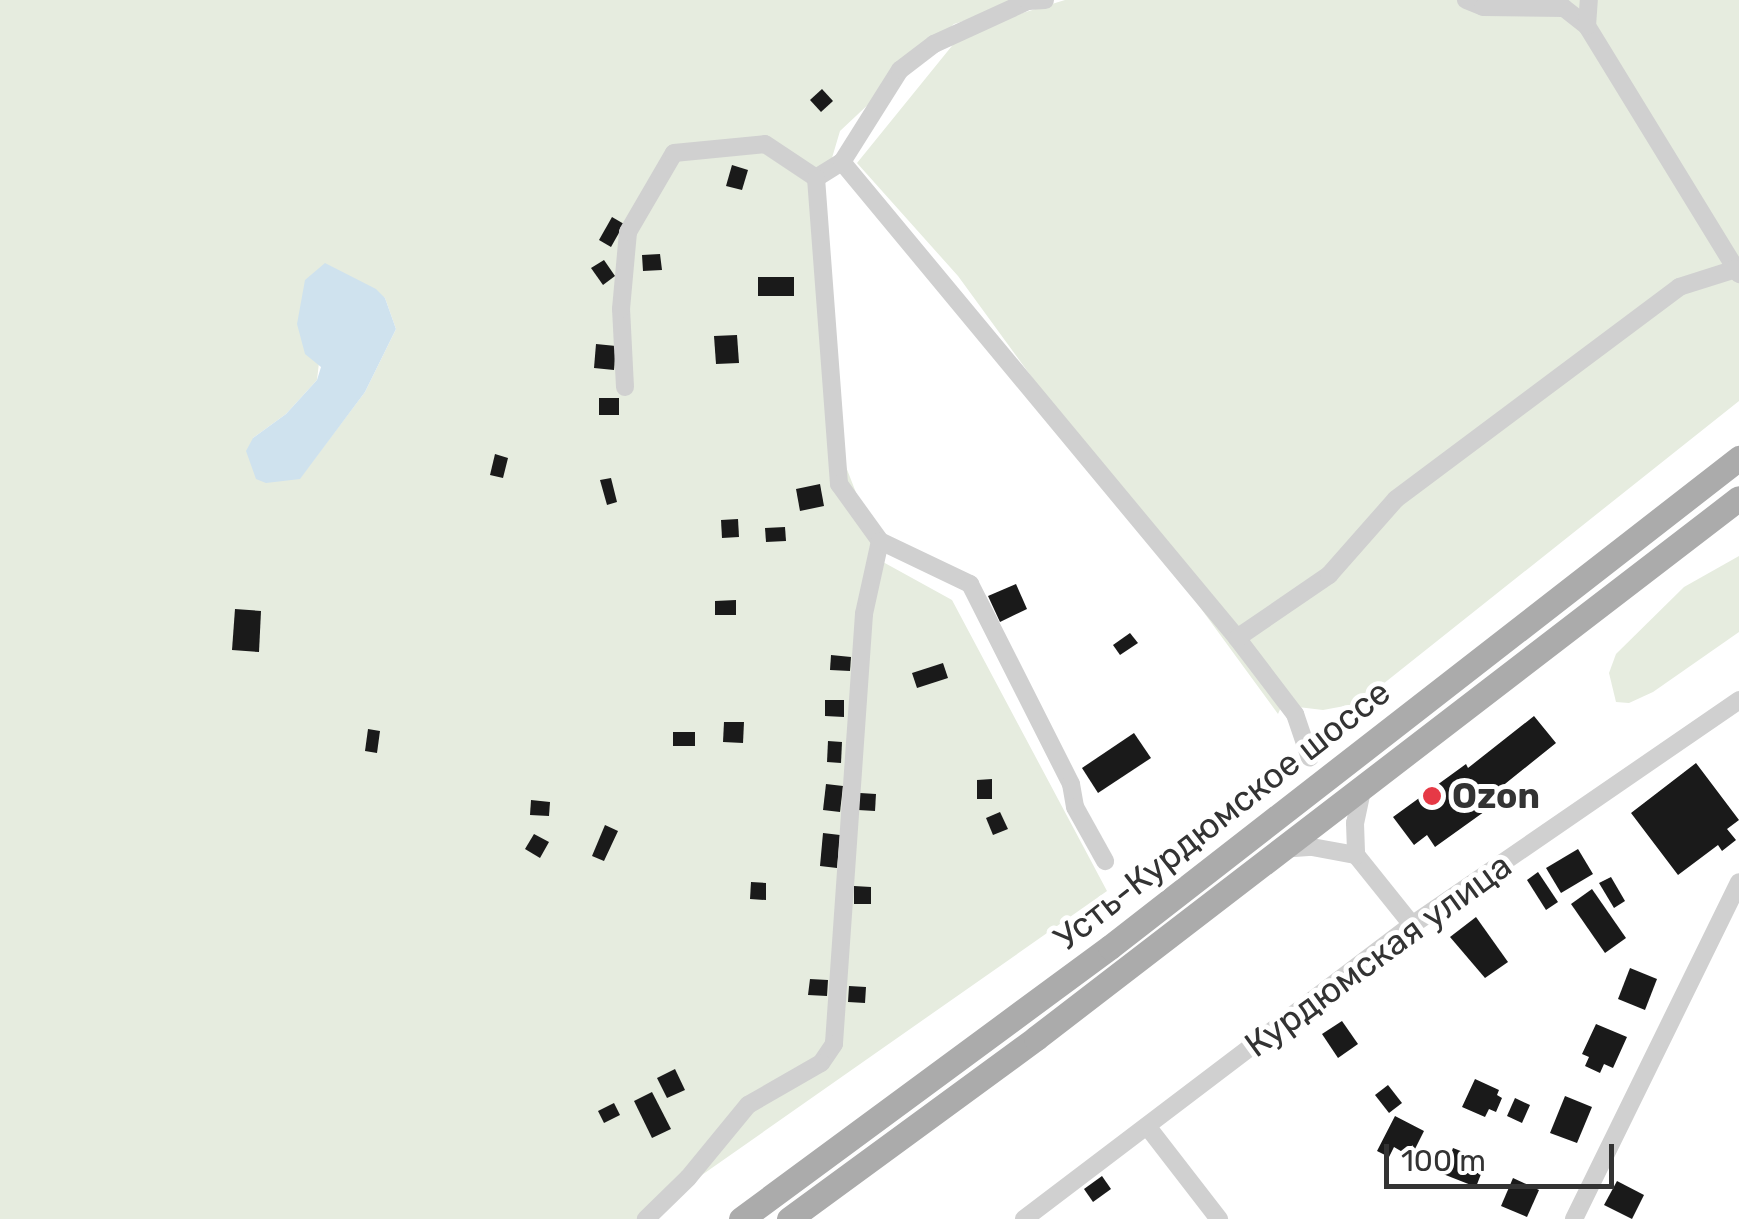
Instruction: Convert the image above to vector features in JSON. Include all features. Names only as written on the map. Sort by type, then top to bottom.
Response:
[{"type":"main road","name":"Усть-Курдюмское шоссе","points":[[740,1219],[1110,946],[1739,458]]},
{"type":"main road","name":"Усть-Курдюмское шоссе","points":[[790,1219],[1036,1038],[1739,498]]},
{"type":"street","points":[[816,178],[842,162],[900,70],[934,44],[1028,2],[1045,0]]},
{"type":"street","points":[[1237,638],[1329,574],[1396,499],[1678,287],[1737,271],[1587,26],[1564,8],[1484,7],[1466,0]]},
{"type":"street","points":[[1587,26],[1590,0]]},
{"type":"street","points":[[625,386],[620,310],[628,232],[674,152],[765,144],[816,178]]},
{"type":"street","points":[[842,162],[1237,638],[1296,714],[1310,758]]},
{"type":"street","points":[[816,178],[839,484],[880,541],[970,584],[1072,784],[1075,807],[1105,861]]},
{"type":"street","points":[[646,1219],[688,1178],[748,1105],[821,1063],[834,1044],[864,614],[880,541]]},
{"type":"street","name":"Курдюмская улица","points":[[1024,1219],[1412,925],[1739,700]]},
{"type":"street","points":[[1363,784],[1355,822],[1356,855],[1412,925]]},
{"type":"street","points":[[1280,849],[1312,847],[1356,855]]},
{"type":"street","points":[[1574,1219],[1739,882]]},
{"type":"street","points":[[1146,1126],[1219,1219]]},
{"type":"shaded area","points":[[0,0],[1032,0],[954,24],[840,131],[813,222],[827,418],[883,562],[952,600],[1107,891],[639,1219],[0,1219]],"holes":[[[330,266],[385,298],[396,329],[365,392],[300,478],[253,438],[286,414],[317,380]]]},
{"type":"shaded area","points":[[1065,0],[1739,0],[1739,401],[1378,688],[1350,705],[1323,710],[1298,707],[1286,696],[1278,714],[958,276],[857,163],[964,31]]},
{"type":"shaded area","points":[[1739,556],[1739,632],[1653,692],[1629,703],[1616,702],[1609,673],[1616,654],[1684,587]]},
{"type":"water","points":[[325,263],[376,289],[385,298],[396,329],[365,392],[300,479],[266,483],[256,479],[246,451],[253,438],[286,414],[317,380],[321,367],[305,354],[297,324],[305,280]]},
{"type":"building","points":[[822,89],[833,101],[821,112],[810,100]]},
{"type":"building","points":[[732,165],[748,170],[742,190],[726,186]]},
{"type":"building","points":[[612,217],[624,224],[611,247],[599,240]]},
{"type":"building","points":[[660,254],[662,270],[643,271],[642,255]]},
{"type":"building","points":[[604,260],[615,276],[603,285],[591,268]]},
{"type":"building","points":[[758,277],[794,277],[794,296],[758,296]]},
{"type":"building","points":[[737,335],[739,363],[716,364],[714,336]]},
{"type":"building","points":[[596,344],[616,346],[614,370],[594,368]]},
{"type":"building","points":[[599,398],[619,398],[619,415],[599,415]]},
{"type":"building","points":[[495,454],[508,458],[503,478],[490,475]]},
{"type":"building","points":[[611,478],[617,502],[607,505],[600,480]]},
{"type":"building","points":[[820,484],[824,506],[800,511],[796,489]]},
{"type":"building","points":[[738,519],[739,537],[722,538],[721,520]]},
{"type":"building","points":[[785,527],[786,541],[766,542],[765,528]]},
{"type":"building","points":[[1016,584],[1027,609],[1000,622],[988,596]]},
{"type":"building","points":[[736,600],[736,615],[715,615],[715,601]]},
{"type":"building","points":[[235,609],[261,611],[259,652],[232,650]]},
{"type":"building","points":[[1130,633],[1138,643],[1120,655],[1113,645]]},
{"type":"building","points":[[831,655],[851,657],[850,671],[830,670]]},
{"type":"building","points":[[943,663],[948,678],[917,688],[912,673]]},
{"type":"building","points":[[825,700],[844,700],[844,717],[825,716]]},
{"type":"building","points":[[1534,716],[1556,743],[1490,796],[1495,804],[1435,847],[1427,835],[1414,845],[1393,817],[1466,764],[1468,768]]},
{"type":"building","points":[[724,722],[744,722],[743,743],[723,742]]},
{"type":"building","points":[[368,729],[380,731],[377,753],[365,751]]},
{"type":"building","points":[[673,732],[695,732],[695,746],[673,746]]},
{"type":"building","points":[[1134,733],[1151,758],[1098,793],[1082,768]]},
{"type":"building","points":[[828,741],[842,742],[841,763],[827,762]]},
{"type":"building","points":[[1696,763],[1739,820],[1727,829],[1736,840],[1722,851],[1718,845],[1678,875],[1631,813]]},
{"type":"building","points":[[992,779],[992,799],[977,799],[977,780]]},
{"type":"building","points":[[826,784],[843,786],[840,812],[823,810]]},
{"type":"building","points":[[860,793],[876,794],[875,811],[858,810]]},
{"type":"building","points":[[531,800],[550,802],[549,816],[530,815]]},
{"type":"building","points":[[1000,812],[1008,829],[993,835],[986,818]]},
{"type":"building","points":[[605,825],[618,831],[604,861],[592,856]]},
{"type":"building","points":[[823,833],[840,835],[837,868],[820,866]]},
{"type":"building","points":[[534,834],[549,842],[540,858],[525,849]]},
{"type":"building","points":[[1578,849],[1593,874],[1561,893],[1546,868]]},
{"type":"building","points":[[1538,872],[1558,902],[1546,910],[1527,880]]},
{"type":"building","points":[[1611,877],[1625,901],[1614,908],[1599,883]]},
{"type":"building","points":[[751,882],[766,883],[766,900],[750,899]]},
{"type":"building","points":[[854,886],[871,887],[871,904],[854,904]]},
{"type":"building","points":[[1592,889],[1626,938],[1605,953],[1571,904]]},
{"type":"building","points":[[1476,917],[1508,962],[1485,978],[1450,937]]},
{"type":"building","points":[[1630,968],[1657,979],[1645,1010],[1618,999]]},
{"type":"building","points":[[810,979],[828,980],[827,996],[808,995]]},
{"type":"building","points":[[849,986],[866,987],[865,1003],[848,1002]]},
{"type":"building","points":[[1342,1021],[1358,1044],[1338,1058],[1322,1034]]},
{"type":"building","points":[[1596,1024],[1627,1037],[1613,1068],[1604,1064],[1600,1073],[1585,1066],[1589,1057],[1582,1054]]},
{"type":"building","points":[[675,1069],[685,1090],[667,1098],[657,1078]]},
{"type":"building","points":[[1475,1079],[1499,1090],[1497,1095],[1502,1098],[1496,1112],[1489,1109],[1485,1117],[1462,1107]]},
{"type":"building","points":[[1388,1085],[1402,1103],[1389,1113],[1375,1095]]},
{"type":"building","points":[[652,1092],[671,1129],[652,1138],[634,1101]]},
{"type":"building","points":[[1565,1096],[1592,1107],[1577,1143],[1550,1133]]},
{"type":"building","points":[[1515,1098],[1530,1105],[1522,1123],[1507,1116]]},
{"type":"building","points":[[614,1103],[620,1115],[604,1123],[598,1111]]},
{"type":"building","points":[[1395,1116],[1424,1131],[1411,1157],[1394,1147],[1389,1157],[1377,1151]]},
{"type":"building","points":[[1453,1148],[1486,1161],[1476,1187],[1443,1174]]},
{"type":"building","points":[[1102,1176],[1111,1189],[1093,1202],[1084,1189]]},
{"type":"building","points":[[1513,1178],[1539,1190],[1527,1217],[1501,1206]]},
{"type":"building","points":[[1617,1181],[1644,1195],[1632,1219],[1604,1205]]},
{"type":"place","name":"Ozon","points":[[1432,796]]}]
